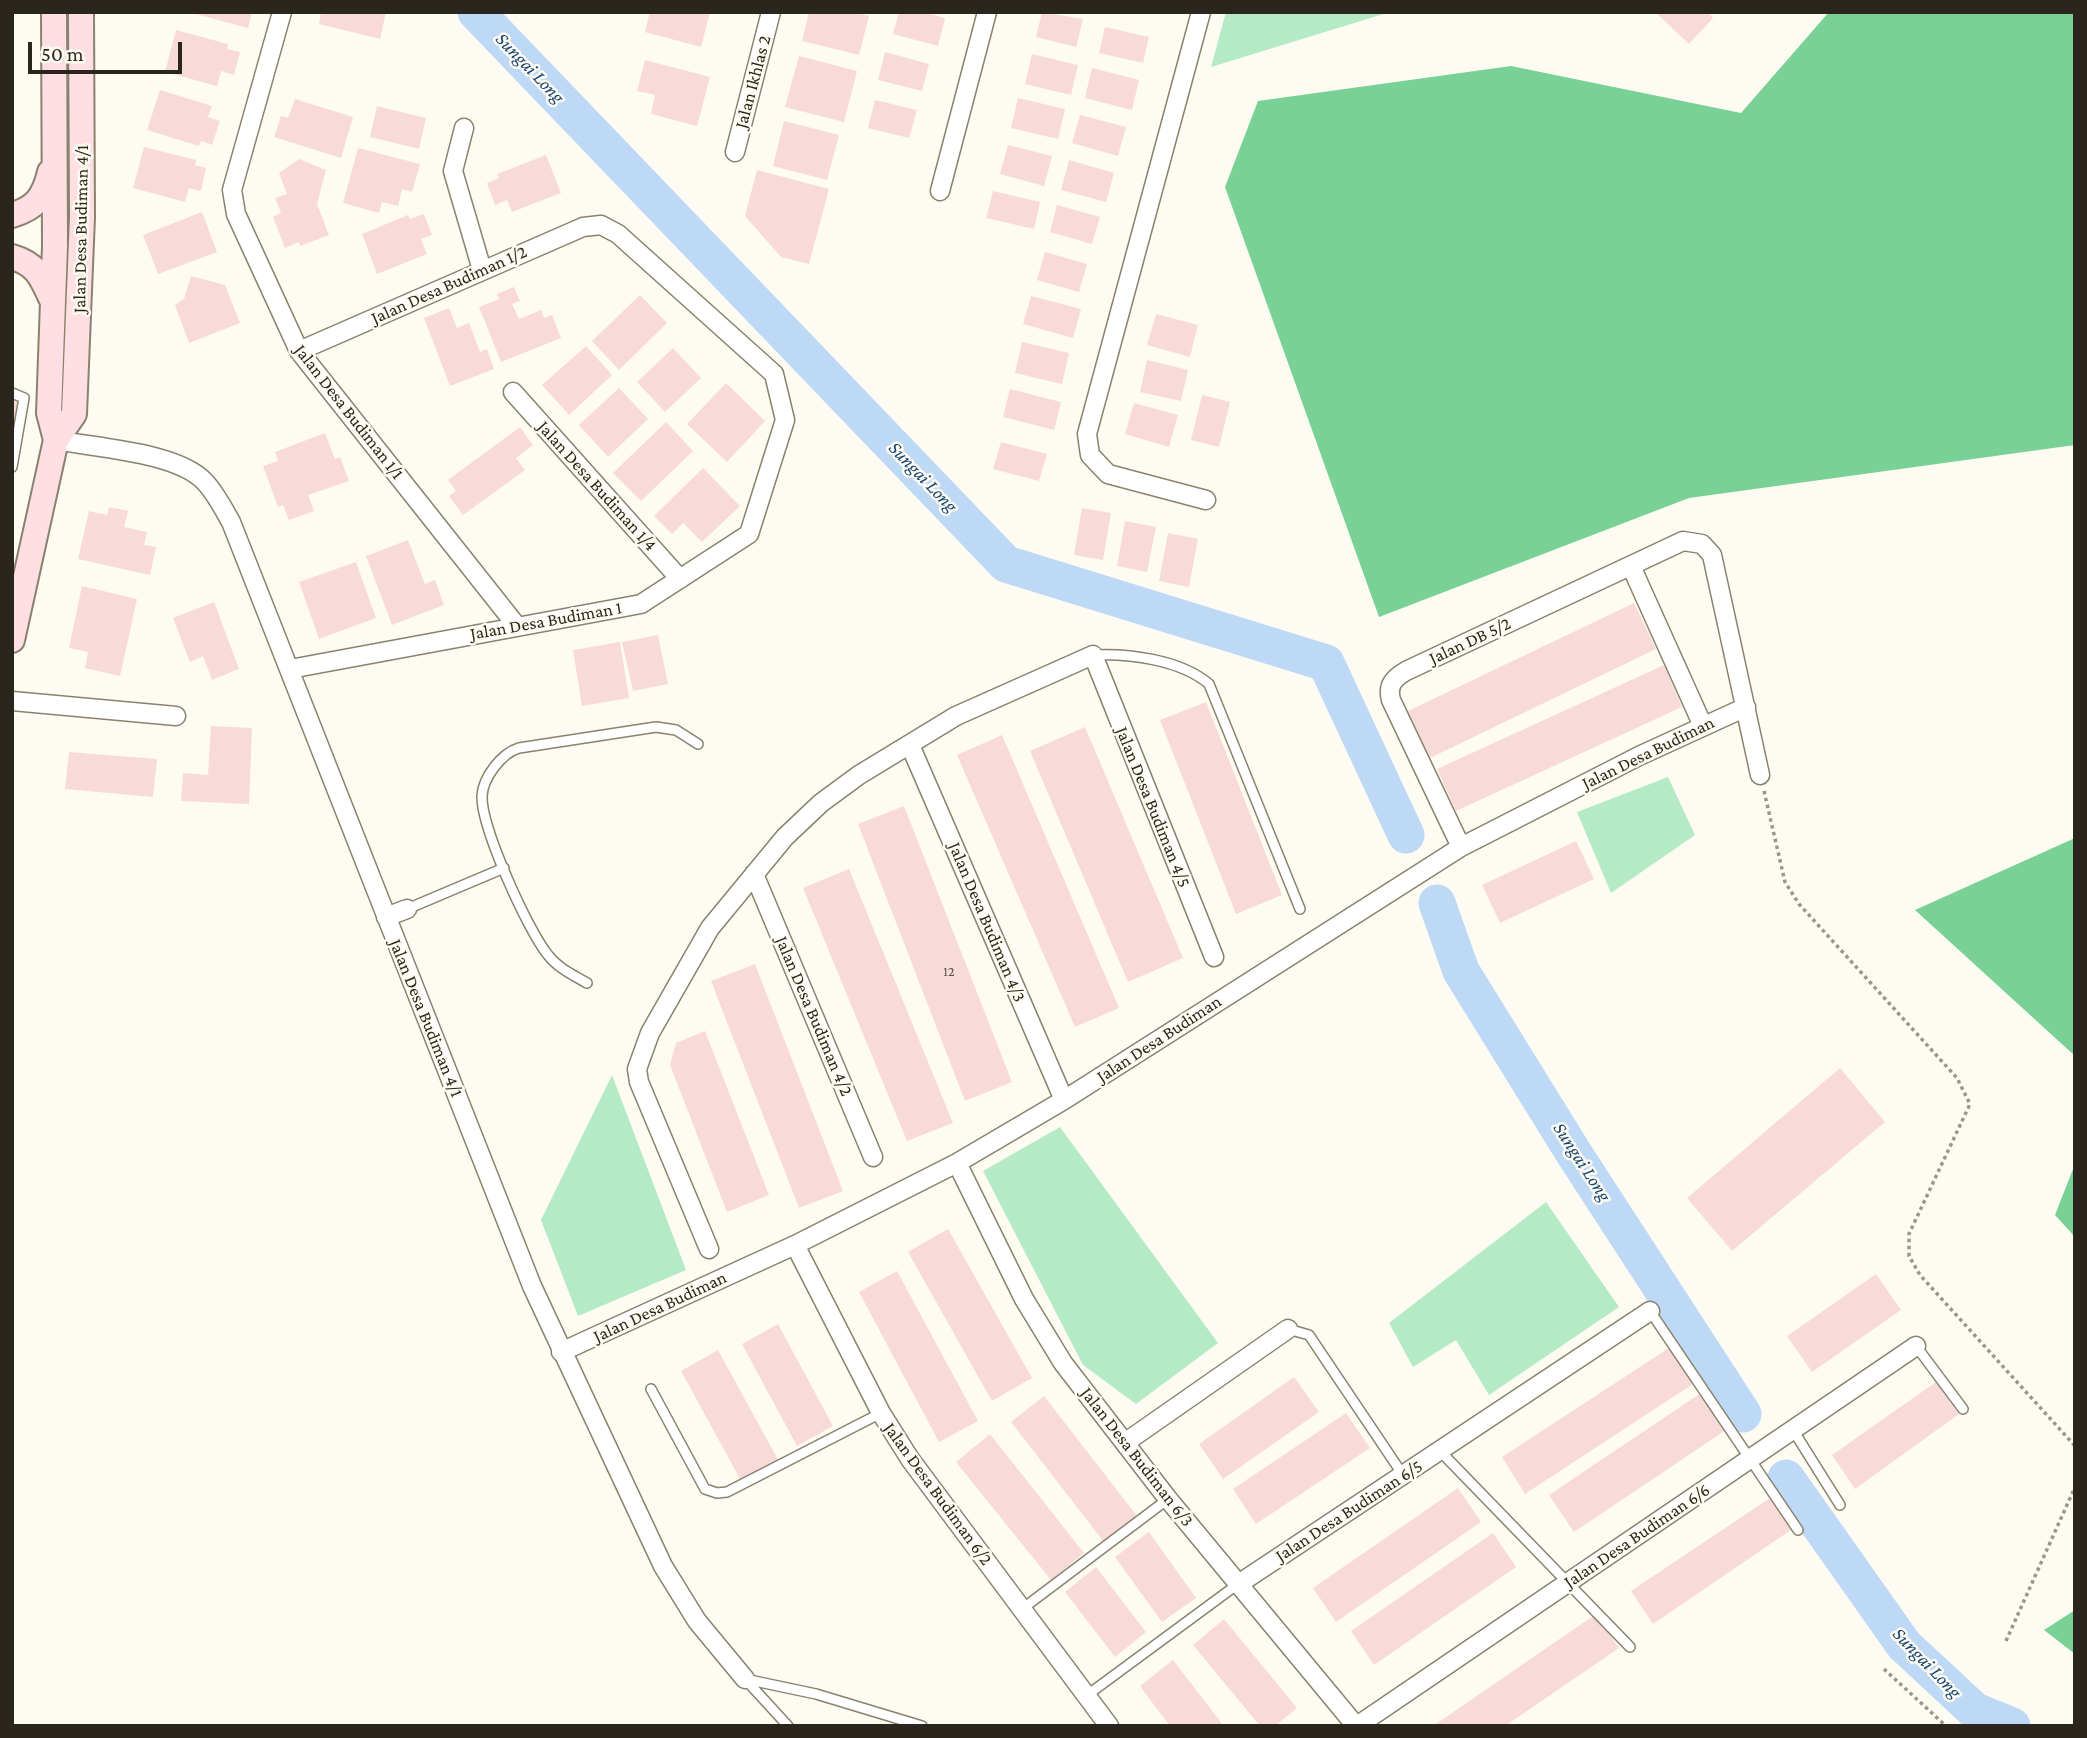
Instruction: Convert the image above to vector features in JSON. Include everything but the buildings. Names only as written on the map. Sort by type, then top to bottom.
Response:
[{"type":"street","name":"Jalan Desa Budiman 4/1","points":[[54,12],[55,159],[59,232],[52,302],[48,413],[57,440]]},
{"type":"street","name":"Jalan Desa Budiman 4/1","points":[[12,640],[57,440],[74,414],[83,204],[81,12]]},
{"type":"street","name":"Jalan Desa Budiman 1/1","points":[[282,12],[232,190],[236,214],[299,351],[516,625]]},
{"type":"street","name":"Jalan Ikhlas 2","points":[[735,152],[771,12]]},
{"type":"street","points":[[940,191],[987,12]]},
{"type":"street","points":[[1202,12],[1087,433],[1090,455],[1108,474],[1206,500]]},
{"type":"street","points":[[464,128],[453,171],[482,270]]},
{"type":"street","points":[[12,218],[31,209],[40,200],[55,159]]},
{"type":"street","points":[[12,247],[59,232],[83,204]]},
{"type":"street","points":[[12,218],[59,232],[81,255]]},
{"type":"street","name":"Jalan Desa Budiman 1/2","points":[[299,351],[583,227],[601,225],[618,234],[774,374],[785,420]]},
{"type":"street","points":[[12,257],[26,261],[39,272],[52,302]]},
{"type":"street","name":"Jalan Desa Budiman 1/4","points":[[513,392],[680,579]]},
{"type":"street","name":"Jalan Desa Budiman 1","points":[[290,668],[516,625],[627,608],[654,598],[749,534],[785,420]]},
{"type":"street","name":"Jalan Desa Budiman 4/1","points":[[57,440],[166,461],[202,479],[231,522],[561,1352],[663,1566],[697,1622],[744,1679]]},
{"type":"street","name":"Jalan DB 5/2","points":[[1461,847],[1391,700],[1389,692],[1393,680],[1406,671],[1683,541],[1702,544],[1712,555],[1746,706]]},
{"type":"street","points":[[1631,566],[1703,726]]},
{"type":"street","points":[[709,1249],[641,1090],[637,1069],[650,1033],[710,928],[785,837],[821,803],[859,775],[956,716],[1093,655]]},
{"type":"street","name":"Jalan Desa Budiman 4/5","points":[[1093,655],[1214,957]]},
{"type":"street","points":[[12,702],[176,716]]},
{"type":"street","points":[[1746,706],[1760,775]]},
{"type":"street","name":"Jalan Desa Budiman","points":[[561,1352],[795,1245],[957,1163],[1064,1100],[1461,847],[1746,706]]},
{"type":"street","name":"Jalan Desa Budiman 4/3","points":[[910,745],[1064,1100]]},
{"type":"street","name":"Jalan Desa Budiman 4/2","points":[[754,874],[873,1157]]},
{"type":"street","points":[[386,917],[407,909]]},
{"type":"street","name":"Jalan Desa Budiman 6/3","points":[[957,1163],[1045,1337],[1168,1499],[1356,1726]]},
{"type":"street","name":"Jalan Desa Budiman 6/2","points":[[795,1245],[881,1413],[910,1460],[1109,1726]]},
{"type":"street","points":[[1440,1451],[1650,1311]]},
{"type":"street","points":[[1126,1442],[1288,1329]]},
{"type":"street","name":"Jalan Desa Budiman 6/6","points":[[1356,1726],[1916,1346]]},
{"type":"street","name":"Jalan Desa Budiman 6/5","points":[[1240,1583],[1440,1451]]},
{"type":"lane","points":[[12,393],[24,398],[12,467]]},
{"type":"lane","points":[[1093,655],[1134,657],[1190,673],[1209,684],[1300,909]]},
{"type":"lane","points":[[587,984],[550,958],[536,938],[504,868],[482,799],[483,789],[503,755],[519,748],[656,727],[676,730],[698,744]]},
{"type":"lane","points":[[407,909],[504,868]]},
{"type":"lane","points":[[1650,1311],[1798,1530]]},
{"type":"lane","points":[[1288,1329],[1309,1335],[1403,1475]]},
{"type":"lane","points":[[1916,1346],[1963,1409]]},
{"type":"lane","points":[[651,1389],[705,1489],[716,1493],[726,1492],[881,1413]]},
{"type":"lane","points":[[1793,1430],[1840,1505]]},
{"type":"lane","name":"Jalan Desa Budiman 6/5","points":[[1440,1451],[1630,1647]]},
{"type":"lane","points":[[1021,1609],[1168,1499]]},
{"type":"lane","points":[[1086,1696],[1240,1583]]},
{"type":"lane","points":[[744,1679],[788,1726]]},
{"type":"lane","points":[[744,1679],[816,1694],[922,1726]]},
{"type":"path","points":[[1760,775],[1785,882],[1799,904],[1957,1078],[1970,1104],[1909,1234],[1909,1256],[1920,1275],[2075,1446]]},
{"type":"path","points":[[2006,1641],[2075,1487]]},
{"type":"path","points":[[1884,1669],[1946,1726]]},
{"type":"green space","points":[[1226,12],[1390,12],[1211,67]]},
{"type":"green space","points":[[1829,12],[2075,12],[2075,445],[1689,498],[1379,617],[1225,187],[1258,101],[1511,66],[1741,113]]},
{"type":"green space","points":[[1668,777],[1695,835],[1611,893],[1577,812]]},
{"type":"green space","points":[[2075,838],[2075,1056],[1915,910]]},
{"type":"green space","points":[[612,1075],[686,1270],[578,1316],[541,1220]]},
{"type":"green space","points":[[1060,1127],[1218,1343],[1136,1404],[1083,1365],[983,1171]]},
{"type":"green space","points":[[2075,1164],[2075,1237],[2055,1215]]},
{"type":"green space","points":[[1546,1202],[1619,1307],[1489,1395],[1456,1340],[1413,1367],[1389,1323]]},
{"type":"green space","points":[[2075,1610],[2075,1654],[2044,1630]]},
{"type":"waterway","name":"Sungai Long","points":[[476,12],[1006,564],[1326,663],[1406,835]]},
{"type":"waterway","name":"Sungai Long","points":[[1437,903],[1461,971],[1573,1152],[1743,1414]]},
{"type":"waterway","name":"Sungai Long","points":[[1786,1478],[1904,1645],[1975,1711],[2012,1726]]}]
